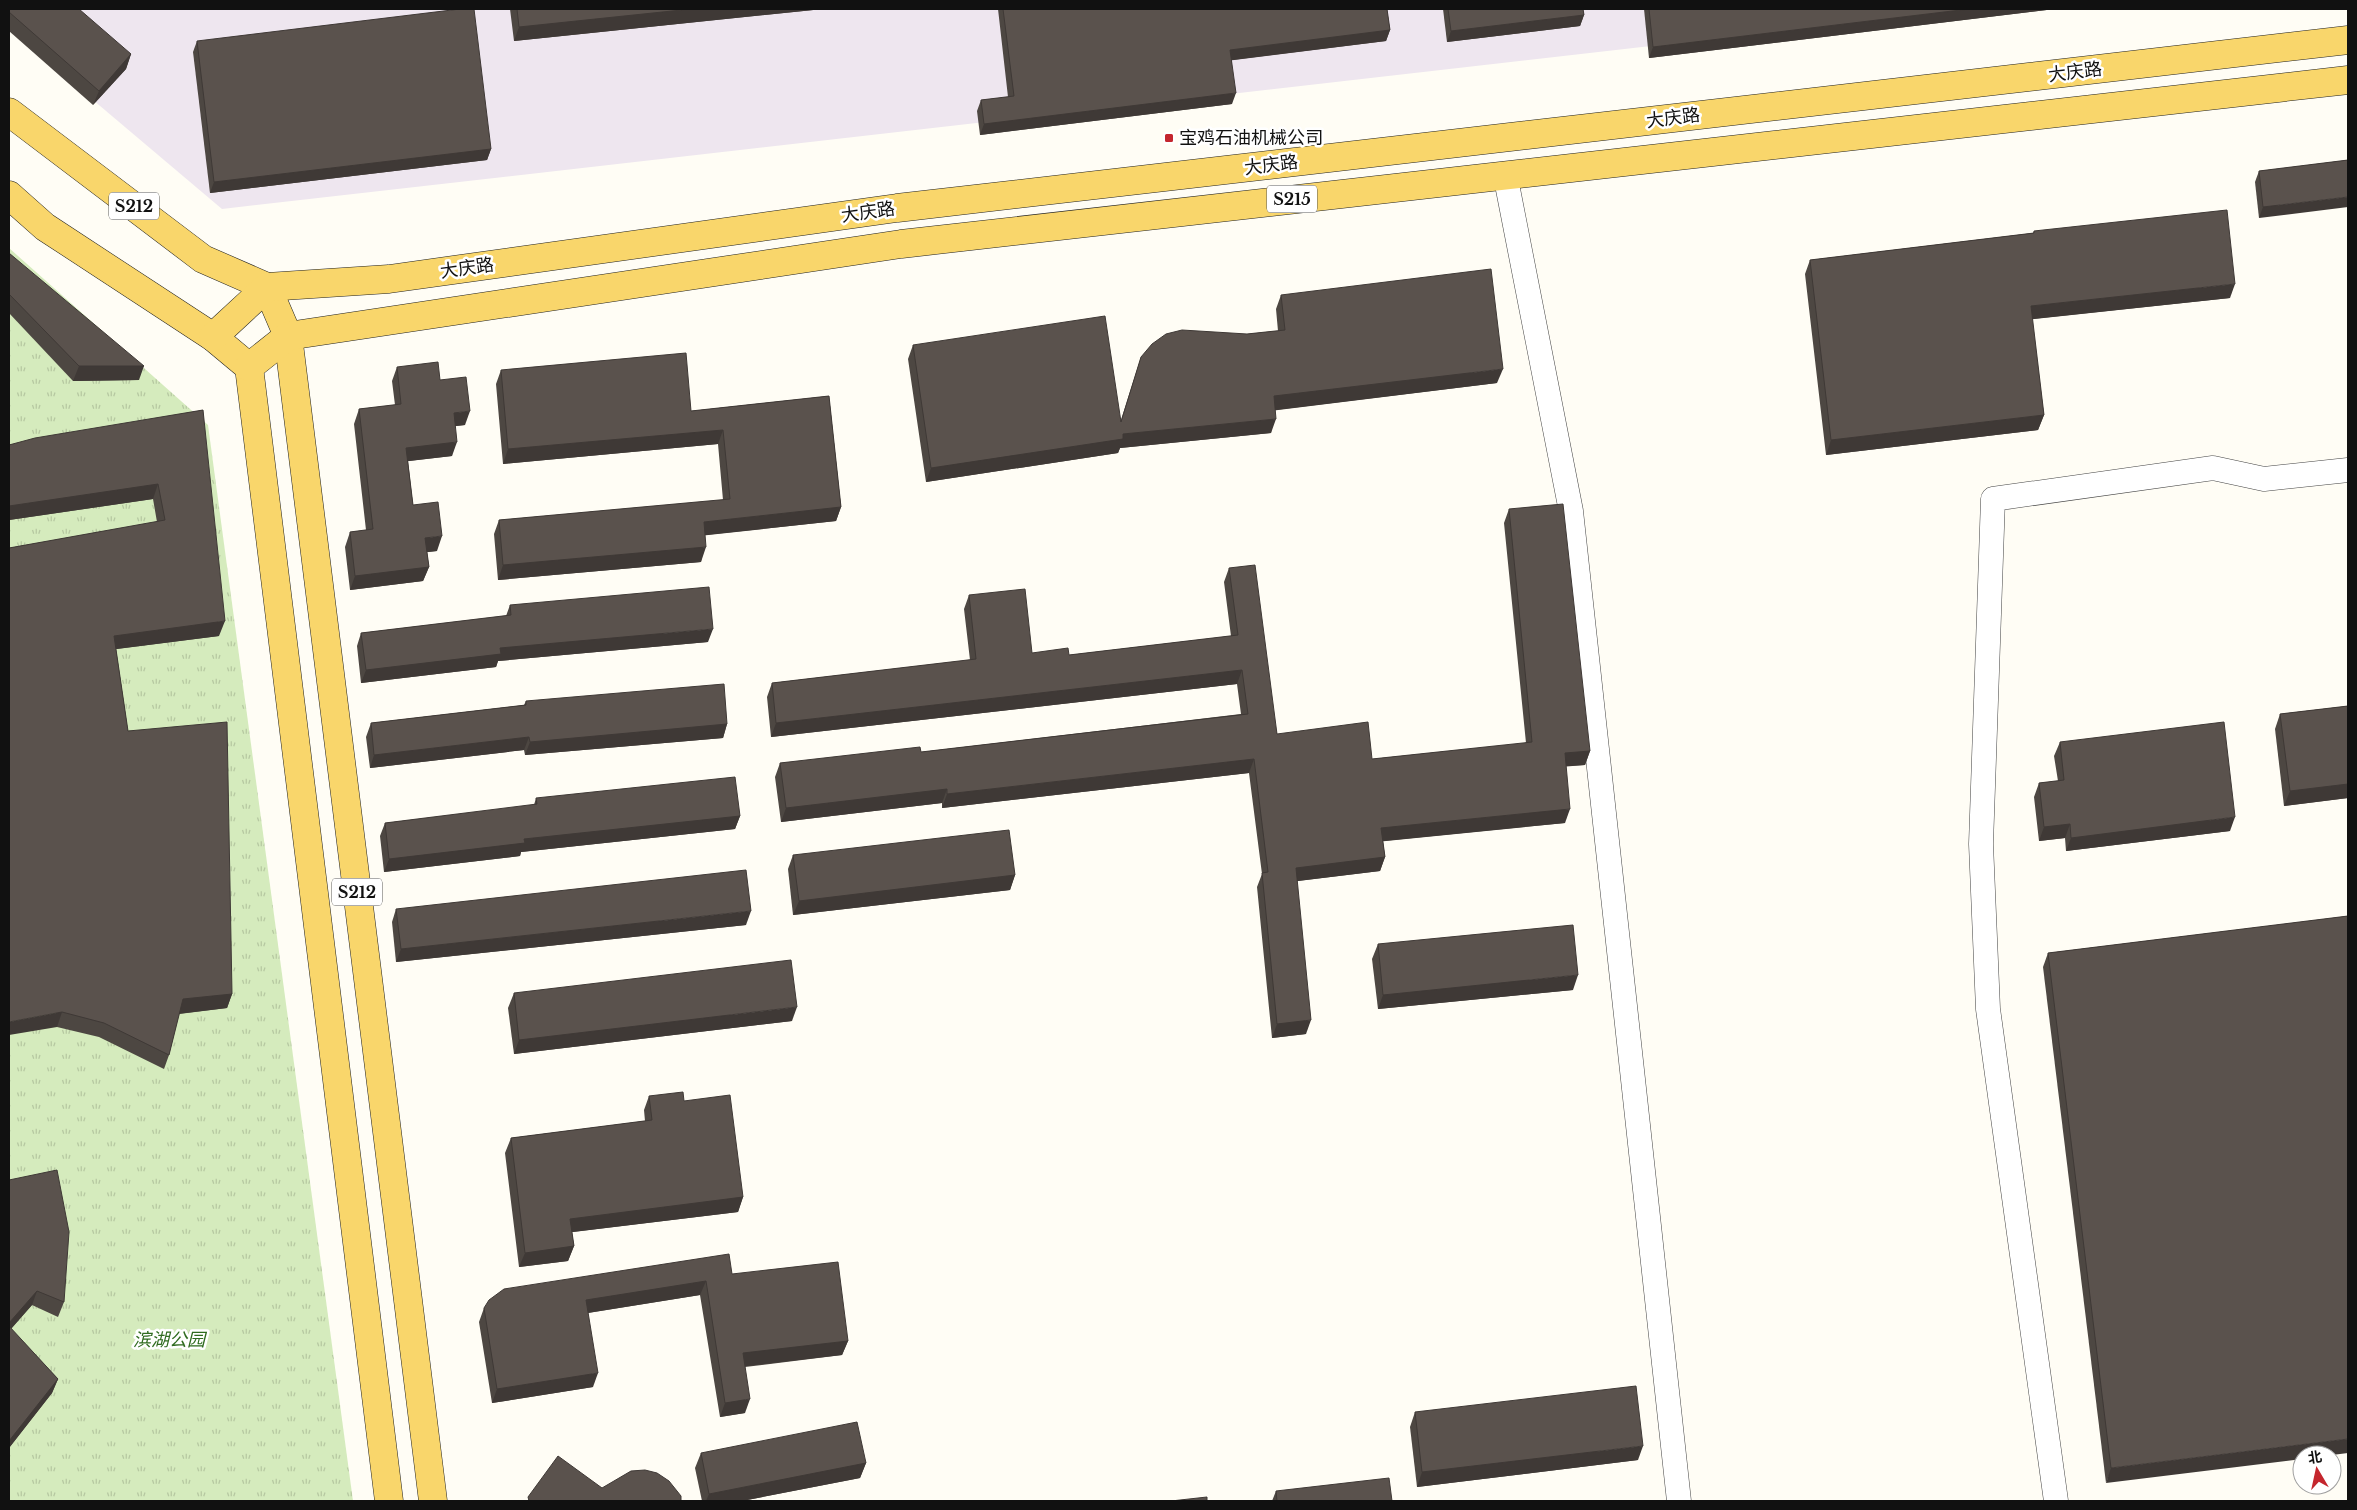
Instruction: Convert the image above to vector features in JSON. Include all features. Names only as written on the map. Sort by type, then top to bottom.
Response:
[{"type":"main road","name":"大庆路","points":[[267,287],[388,279],[896,208],[2348,40]]},
{"type":"main road","name":"大庆路","points":[[249,367],[288,336],[901,244],[1505,174],[2348,80]]},
{"type":"main road","name":"S212","points":[[9,112],[203,259],[267,287],[288,336],[433,1501]]},
{"type":"main road","points":[[9,195],[45,227],[213,337],[249,367]]},
{"type":"main road","points":[[213,337],[267,287]]},
{"type":"main road","name":"S212","points":[[249,367],[389,1501]]},
{"type":"street","points":[[1505,174],[1571,511],[1679,1501]]},
{"type":"street","points":[[2056,1501],[1988,1009],[1981,844],[1993,499],[2213,468],[2264,479],[2348,470]]},
{"type":"shaded area","points":[[9,9],[1976,9],[222,209],[9,29]]},
{"type":"green space","name":"滨湖公园","points":[[9,248],[208,425],[353,1501],[9,1501]]},
{"type":"building","points":[[9,9],[79,9],[131,54],[99,91],[9,12]]},
{"type":"building","points":[[460,9],[474,9],[491,149],[214,182],[197,41]]},
{"type":"building","points":[[517,9],[691,9],[519,27]]},
{"type":"building","points":[[1003,9],[1387,9],[1390,30],[1230,50],[1236,93],[984,124],[981,100],[1014,96]]},
{"type":"building","points":[[1448,9],[1583,9],[1584,15],[1451,31]]},
{"type":"building","points":[[1649,9],[1969,9],[1653,47]]},
{"type":"building","points":[[2348,160],[2348,197],[2263,207],[2259,171]]},
{"type":"building","points":[[2227,210],[2235,284],[2031,306],[2044,415],[1831,440],[1810,260],[2034,233],[2034,231]]},
{"type":"building","points":[[9,253],[144,366],[79,366],[9,294]]},
{"type":"building","points":[[1491,269],[1503,369],[1274,396],[1276,419],[1123,434],[1123,439],[931,468],[913,345],[1105,316],[1121,422],[1141,357],[1152,344],[1166,334],[1182,330],[1247,334],[1285,330],[1281,295]]},
{"type":"building","points":[[686,353],[691,411],[829,396],[841,507],[704,522],[706,547],[503,565],[499,520],[730,499],[723,430],[508,449],[501,370]]},
{"type":"building","points":[[438,362],[440,380],[466,377],[470,411],[454,413],[457,442],[406,448],[413,505],[438,502],[442,536],[425,538],[429,567],[355,576],[350,532],[373,529],[359,409],[401,404],[397,367]]},
{"type":"building","points":[[203,410],[225,621],[114,636],[128,731],[227,722],[232,994],[183,999],[169,1055],[104,1023],[62,1012],[9,1022],[9,548],[165,520],[158,484],[9,506],[9,445],[35,438]]},
{"type":"building","points":[[1563,504],[1590,751],[1565,753],[1570,809],[1381,828],[1385,857],[1296,868],[1311,1020],[1277,1024],[1262,873],[1268,872],[1254,759],[947,794],[947,789],[786,808],[780,763],[920,747],[921,752],[1248,714],[1242,670],[776,723],[772,683],[976,659],[969,595],[1025,589],[1032,653],[1068,648],[1069,655],[1238,635],[1229,568],[1255,565],[1277,734],[1368,722],[1372,759],[1532,742],[1509,509]]},
{"type":"building","points":[[709,587],[713,629],[500,648],[501,654],[366,670],[361,633],[511,615],[510,605]]},
{"type":"building","points":[[724,684],[727,724],[530,742],[529,737],[374,755],[371,723],[526,705],[526,701]]},
{"type":"building","points":[[2348,706],[2348,784],[2290,791],[2280,714]]},
{"type":"building","points":[[2224,722],[2235,817],[2071,838],[2070,824],[2044,827],[2039,783],[2064,780],[2060,742]]},
{"type":"building","points":[[735,777],[740,816],[524,839],[525,843],[389,859],[385,823],[537,804],[536,798]]},
{"type":"building","points":[[1009,830],[1015,875],[799,901],[793,855]]},
{"type":"building","points":[[746,870],[751,911],[401,949],[396,909]]},
{"type":"building","points":[[2348,916],[2348,1439],[2111,1468],[2048,953]]},
{"type":"building","points":[[1573,925],[1578,975],[1383,995],[1378,944]]},
{"type":"building","points":[[791,960],[797,1007],[519,1040],[514,993]]},
{"type":"building","points":[[683,1092],[684,1101],[730,1095],[743,1197],[570,1219],[574,1246],[525,1253],[511,1138],[652,1120],[649,1096]]},
{"type":"building","points":[[57,1170],[69,1232],[64,1302],[37,1291],[9,1323],[9,1180]]},
{"type":"building","points":[[729,1254],[732,1274],[838,1262],[848,1341],[743,1353],[750,1399],[725,1403],[706,1281],[586,1300],[598,1373],[497,1389],[484,1308],[489,1300],[504,1289]]},
{"type":"building","points":[[9,1326],[58,1379],[9,1441]]},
{"type":"building","points":[[1636,1386],[1643,1446],[1422,1472],[1415,1412]]},
{"type":"building","points":[[857,1422],[866,1463],[709,1494],[701,1453]]},
{"type":"building","points":[[558,1456],[602,1488],[631,1471],[645,1470],[657,1473],[669,1481],[681,1496],[681,1501],[529,1501],[528,1497]]},
{"type":"building","points":[[1389,1478],[1392,1501],[1277,1501],[1276,1491]]},
{"type":"building","points":[[1207,1497],[1207,1501],[1171,1501]]},
{"type":"place","name":"宝鸡石油机械公司","points":[[1169,138]]}]
